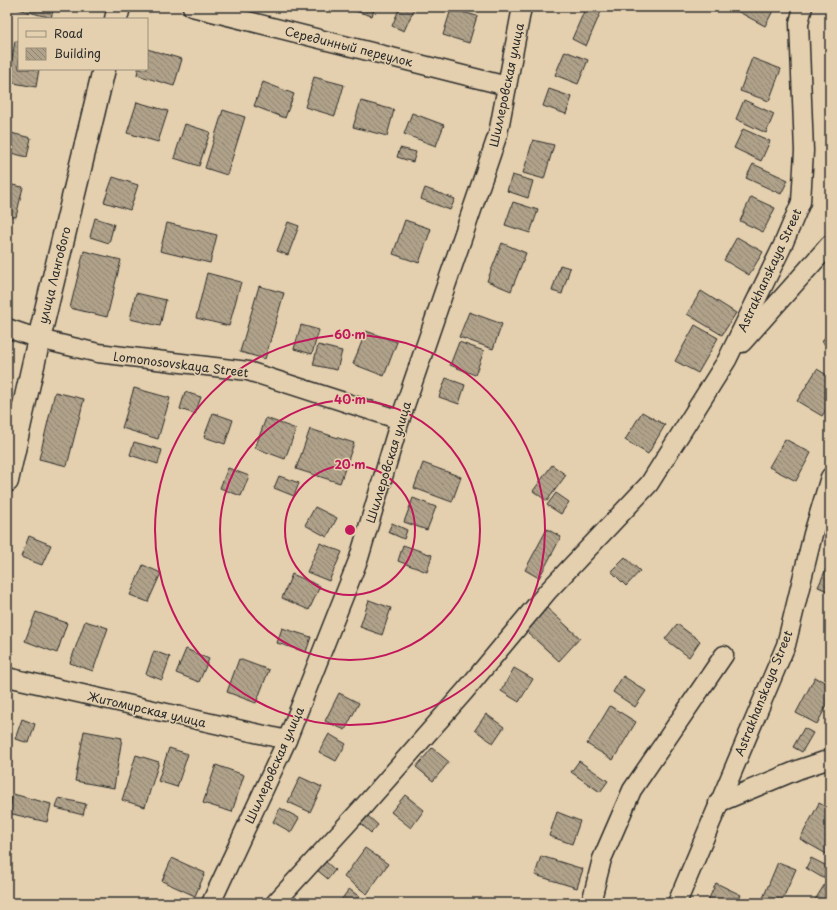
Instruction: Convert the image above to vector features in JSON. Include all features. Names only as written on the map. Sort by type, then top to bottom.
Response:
[{"type":"street","points":[[116,18],[119,7]]},
{"type":"street","name":"Серединный переулок","points":[[192,7],[507,86]]},
{"type":"street","name":"Шиллеровская улица","points":[[211,903],[287,740],[359,558],[400,420],[498,134],[522,7]]},
{"type":"street","name":"Astrakhanskaya Street","points":[[275,903],[362,808],[460,697],[548,591],[649,484],[727,360],[782,247],[801,202],[804,151],[799,23],[803,7]]},
{"type":"street","name":"улица Лангового","points":[[7,481],[39,339],[104,70]]},
{"type":"street","points":[[727,360],[830,244]]},
{"type":"street","name":"Lomonosovskaya Street","points":[[7,328],[39,339],[98,353],[248,371],[400,420]]},
{"type":"street","name":"Astrakhanskaya Street","points":[[677,903],[718,803],[786,646],[813,534],[830,477]]},
{"type":"street","points":[[591,903],[602,859],[632,790],[724,655]]},
{"type":"street","name":"Житомирская улица","points":[[7,677],[287,740]]},
{"type":"street","points":[[718,803],[830,759]]},
{"type":"building","points":[[19,7],[54,7],[51,18],[18,9]]},
{"type":"building","points":[[341,7],[375,7],[372,16]]},
{"type":"building","points":[[400,7],[415,7],[404,31],[392,26]]},
{"type":"building","points":[[586,7],[603,7],[586,46],[572,39]]},
{"type":"building","points":[[739,7],[775,7],[765,26],[737,11]]},
{"type":"building","points":[[451,9],[477,16],[469,43],[443,35]]},
{"type":"building","points":[[15,41],[18,42],[18,70],[39,70],[36,87],[8,82]]},
{"type":"building","points":[[148,49],[182,59],[174,86],[137,75],[138,70],[148,70]]},
{"type":"building","points":[[565,51],[588,60],[578,84],[555,75]]},
{"type":"building","points":[[752,58],[781,69],[769,101],[740,91]]},
{"type":"building","points":[[314,77],[344,85],[335,116],[305,107]]},
{"type":"building","points":[[263,82],[294,94],[285,118],[254,106]]},
{"type":"building","points":[[549,89],[572,97],[566,114],[543,106]]},
{"type":"building","points":[[744,100],[774,114],[766,133],[736,119]]},
{"type":"building","points":[[361,101],[394,110],[387,136],[353,127]]},
{"type":"building","points":[[137,102],[168,111],[158,142],[127,133]]},
{"type":"building","points":[[223,110],[245,117],[227,175],[205,168]]},
{"type":"building","points":[[412,113],[444,125],[436,146],[404,134]]},
{"type":"building","points":[[185,124],[210,132],[199,166],[174,158]]},
{"type":"building","points":[[743,129],[770,141],[761,161],[734,148]]},
{"type":"building","points":[[7,132],[31,138],[27,157],[7,152]]},
{"type":"building","points":[[533,140],[554,145],[544,179],[523,173]]},
{"type":"building","points":[[400,148],[416,152],[413,162],[397,157]]},
{"type":"building","points":[[753,164],[788,180],[781,194],[746,178]]},
{"type":"building","points":[[512,175],[533,181],[528,198],[507,191]]},
{"type":"building","points":[[113,177],[138,185],[130,210],[104,202]]},
{"type":"building","points":[[7,184],[23,187],[16,217],[7,215]]},
{"type":"building","points":[[425,188],[455,199],[450,210],[421,199]]},
{"type":"building","points":[[751,197],[775,208],[763,232],[740,221]]},
{"type":"building","points":[[513,202],[538,210],[530,233],[505,225]]},
{"type":"building","points":[[95,218],[114,224],[109,243],[90,237]]},
{"type":"building","points":[[405,220],[431,229],[419,263],[393,254]]},
{"type":"building","points":[[288,222],[299,226],[288,255],[277,251]]},
{"type":"building","points":[[167,223],[217,235],[210,263],[160,251]]},
{"type":"building","points":[[737,237],[763,252],[749,275],[724,260]]},
{"type":"building","points":[[502,243],[526,253],[511,291],[487,281]]},
{"type":"building","points":[[84,251],[121,260],[107,317],[70,308]]},
{"type":"building","points":[[560,265],[570,268],[562,294],[552,291]]},
{"type":"building","points":[[207,273],[241,282],[229,326],[196,318]]},
{"type":"building","points":[[259,286],[284,293],[265,359],[240,352]]},
{"type":"building","points":[[701,291],[736,313],[722,335],[687,314]]},
{"type":"building","points":[[136,293],[166,300],[160,326],[130,319]]},
{"type":"building","points":[[469,312],[502,324],[493,349],[459,337]]},
{"type":"building","points":[[301,325],[319,330],[312,354],[294,349]]},
{"type":"building","points":[[695,325],[718,338],[698,373],[675,361]]},
{"type":"building","points":[[830,329],[830,347],[822,342]]},
{"type":"building","points":[[366,331],[397,342],[384,376],[353,364]]},
{"type":"building","points":[[459,342],[484,351],[475,375],[450,365]]},
{"type":"building","points":[[318,345],[342,351],[337,370],[313,365]]},
{"type":"building","points":[[817,369],[830,377],[830,404],[822,416],[797,401]]},
{"type":"building","points":[[446,378],[465,385],[459,404],[439,397]]},
{"type":"building","points":[[134,388],[170,398],[158,439],[122,428]]},
{"type":"building","points":[[55,392],[84,399],[67,466],[39,459]]},
{"type":"building","points":[[185,392],[201,397],[195,414],[180,409]]},
{"type":"building","points":[[642,412],[665,425],[648,454],[625,440]]},
{"type":"building","points":[[213,413],[233,420],[225,444],[204,437]]},
{"type":"building","points":[[266,418],[296,429],[285,459],[255,448]]},
{"type":"building","points":[[310,429],[354,443],[340,483],[296,469]]},
{"type":"building","points":[[785,439],[811,453],[796,481],[769,467]]},
{"type":"building","points":[[134,442],[162,450],[158,464],[130,455]]},
{"type":"building","points":[[423,463],[461,477],[452,502],[414,488]]},
{"type":"building","points":[[552,465],[566,475],[547,501],[533,491]]},
{"type":"building","points":[[228,468],[249,476],[241,496],[220,488]]},
{"type":"building","points":[[279,476],[299,483],[294,496],[274,488]]},
{"type":"building","points":[[556,493],[569,502],[561,514],[547,505]]},
{"type":"building","points":[[413,498],[436,507],[427,530],[404,522]]},
{"type":"building","points":[[315,507],[337,518],[327,537],[305,525]]},
{"type":"building","points":[[392,523],[407,530],[404,539],[388,532]]},
{"type":"building","points":[[547,529],[561,537],[539,578],[525,570]]},
{"type":"building","points":[[29,536],[51,545],[42,565],[21,557]]},
{"type":"building","points":[[320,543],[342,552],[329,581],[307,572]]},
{"type":"building","points":[[403,545],[432,555],[427,572],[398,561]]},
{"type":"building","points":[[625,557],[640,571],[626,586],[611,571]]},
{"type":"building","points":[[830,560],[830,592],[818,587]]},
{"type":"building","points":[[143,565],[161,573],[148,602],[130,595]]},
{"type":"building","points":[[292,574],[320,586],[309,610],[282,598]]},
{"type":"building","points":[[369,600],[391,608],[382,635],[360,627]]},
{"type":"building","points":[[547,608],[580,638],[559,661],[526,631]]},
{"type":"building","points":[[36,612],[67,623],[57,653],[25,641]]},
{"type":"building","points":[[85,621],[108,628],[93,671],[70,663]]},
{"type":"building","points":[[677,624],[700,641],[689,657],[665,639]]},
{"type":"building","points":[[282,628],[311,637],[306,652],[277,643]]},
{"type":"building","points":[[186,649],[209,659],[199,682],[176,673]]},
{"type":"building","points":[[154,651],[170,657],[162,680],[146,674]]},
{"type":"building","points":[[239,659],[269,670],[256,703],[227,692]]},
{"type":"building","points":[[514,668],[533,679],[519,702],[501,691]]},
{"type":"building","points":[[623,676],[646,691],[635,707],[613,692]]},
{"type":"building","points":[[815,677],[830,685],[830,699],[817,724],[796,713]]},
{"type":"building","points":[[339,693],[359,703],[345,730],[325,721]]},
{"type":"building","points":[[610,706],[636,722],[613,760],[587,744]]},
{"type":"building","points":[[486,714],[504,727],[493,743],[475,730]]},
{"type":"building","points":[[22,719],[35,724],[29,743],[15,739]]},
{"type":"building","points":[[804,728],[813,733],[802,752],[793,747]]},
{"type":"building","points":[[84,731],[122,738],[114,788],[75,781]]},
{"type":"building","points":[[329,734],[346,744],[336,761],[319,752]]},
{"type":"building","points":[[169,748],[188,754],[177,787],[158,781]]},
{"type":"building","points":[[432,748],[449,762],[433,781],[416,767]]},
{"type":"building","points":[[136,755],[159,762],[145,807],[122,800]]},
{"type":"building","points":[[7,757],[12,758],[7,777]]},
{"type":"building","points":[[579,761],[608,781],[600,792],[571,772]]},
{"type":"building","points":[[216,765],[244,775],[232,812],[203,803]]},
{"type":"building","points":[[300,777],[322,787],[310,812],[288,802]]},
{"type":"building","points":[[13,794],[51,804],[47,822],[8,813]]},
{"type":"building","points":[[405,795],[424,810],[411,828],[391,812]]},
{"type":"building","points":[[59,798],[86,804],[83,815],[56,808]]},
{"type":"building","points":[[819,803],[830,809],[830,856],[800,839]]},
{"type":"building","points":[[280,808],[299,818],[291,832],[273,822]]},
{"type":"building","points":[[557,812],[580,821],[572,844],[549,836]]},
{"type":"building","points":[[368,816],[378,825],[371,833],[361,824]]},
{"type":"building","points":[[365,848],[388,864],[367,894],[344,877]]},
{"type":"building","points":[[541,856],[583,869],[577,888],[535,875]]},
{"type":"building","points":[[172,858],[205,873],[195,896],[162,881]]},
{"type":"building","points":[[811,858],[829,867],[823,878],[806,868]]},
{"type":"building","points":[[325,861],[335,870],[328,879],[317,870]]},
{"type":"building","points":[[778,862],[796,869],[781,903],[761,903]]},
{"type":"building","points":[[828,879],[830,881],[830,903],[813,903]]},
{"type":"building","points":[[716,883],[741,895],[737,903],[707,903]]},
{"type":"building","points":[[349,889],[368,903],[339,903]]}]
